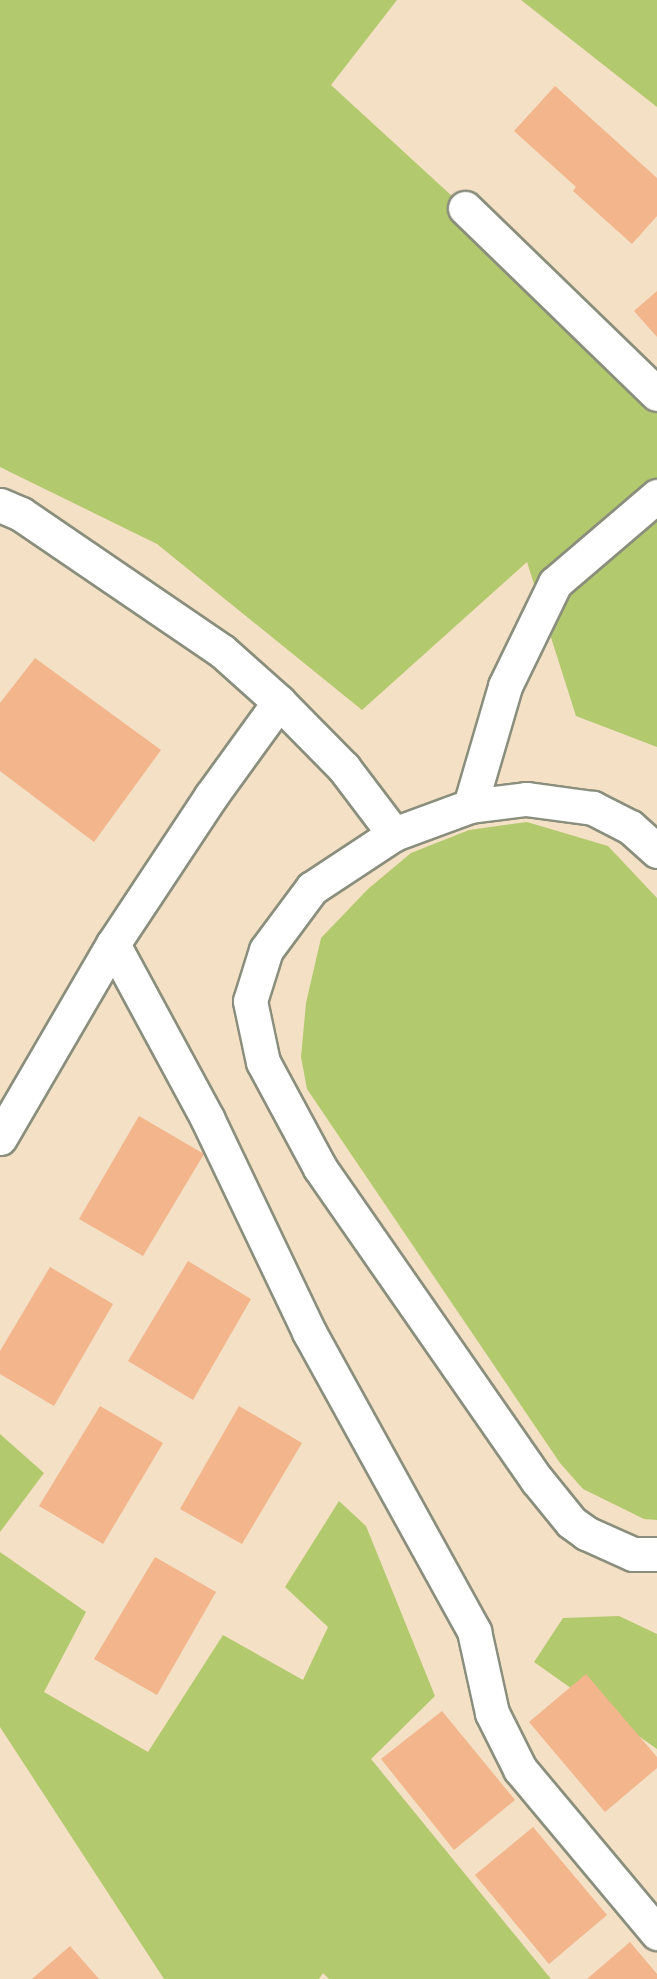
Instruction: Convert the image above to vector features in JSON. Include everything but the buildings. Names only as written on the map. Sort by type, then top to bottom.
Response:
[{"type":"street","points":[[465,208],[657,393]]},
{"type":"street","points":[[470,806],[505,686],[555,583],[657,496]]},
{"type":"street","points":[[0,505],[21,514],[222,651],[279,702],[344,768],[394,834]]},
{"type":"street","points":[[0,1138],[113,944],[211,796],[279,702]]},
{"type":"street","points":[[657,851],[630,826],[593,808],[526,800],[470,806],[394,834],[312,888],[266,950],[250,1001],[262,1062],[320,1168],[544,1488],[571,1522],[586,1533],[633,1554],[657,1554]]},
{"type":"street","points":[[113,944],[208,1120],[309,1332],[474,1631],[492,1713],[520,1769],[657,1933]]},
{"type":"green space","points":[[0,0],[397,0],[331,85],[465,208],[657,394],[657,747],[576,716],[527,562],[362,710],[157,544],[0,467]]},
{"type":"green space","points":[[521,0],[657,0],[657,107]]},
{"type":"green space","points":[[527,822],[608,846],[657,898],[657,1520],[644,1519],[583,1489],[560,1463],[307,1089],[301,1057],[306,1003],[321,938],[368,889],[411,853],[469,830]]},
{"type":"green space","points":[[0,1434],[44,1473],[0,1532]]},
{"type":"green space","points":[[339,1501],[366,1526],[435,1696],[371,1759],[551,1979],[329,1979],[323,1973],[319,1979],[164,1979],[0,1727],[0,1552],[86,1612],[44,1692],[148,1752],[223,1635],[303,1680],[328,1627],[285,1587]]},
{"type":"green space","points":[[619,1616],[657,1634],[657,1749],[534,1662],[563,1618]]}]
